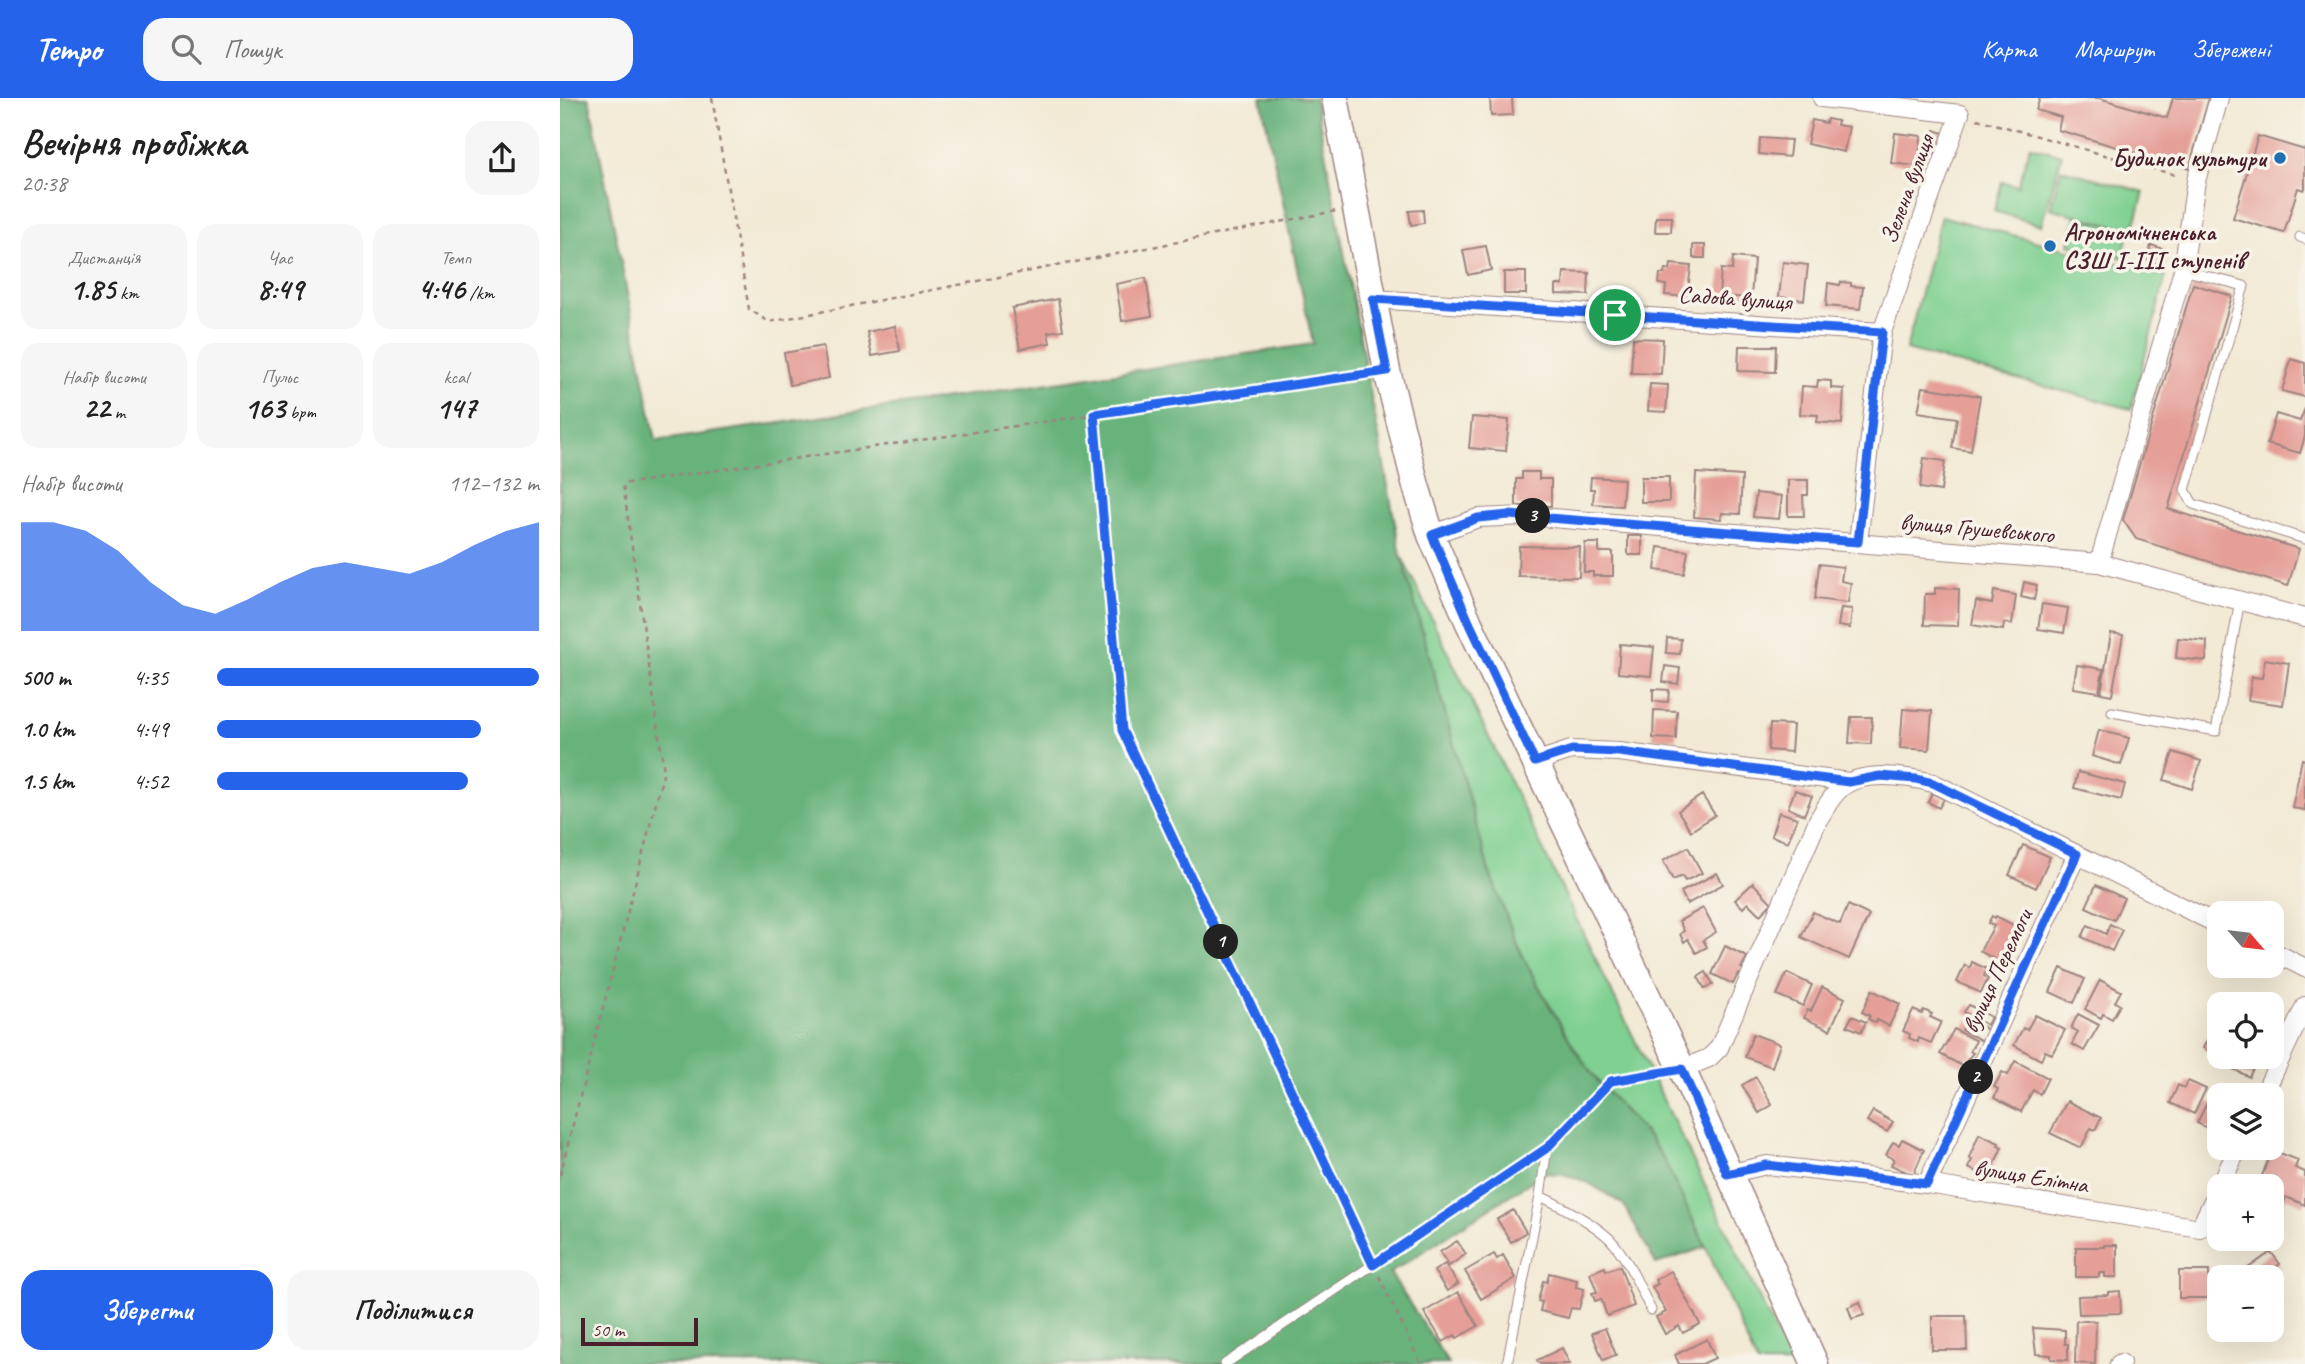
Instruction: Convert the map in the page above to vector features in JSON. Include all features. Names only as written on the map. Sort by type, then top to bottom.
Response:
[{"type":"main road","points":[[1335,98],[1387,371],[1416,486],[1432,535],[1469,622],[1682,1069],[1727,1174],[1815,1364]]},
{"type":"street","name":"Зелена вулиця","points":[[1822,98],[1960,114],[1882,332]]},
{"type":"street","points":[[2099,563],[2183,270],[2196,181],[2218,98]]},
{"type":"street","name":"Садова вулиця","points":[[1373,299],[1882,332]]},
{"type":"street","points":[[1858,542],[1882,332]]},
{"type":"street","name":"вулиця Грушевського","points":[[1432,535],[1478,518],[1509,515],[2099,563],[2305,618]]},
{"type":"street","points":[[1535,762],[1572,750],[1619,752],[1849,782],[1880,776],[1933,783],[2207,919]]},
{"type":"street","points":[[1682,1069],[1709,1058],[1719,1048],[1818,820],[1839,789],[1849,782]]},
{"type":"street","name":"вулиця Перемоги","points":[[1927,1184],[2077,854]]},
{"type":"street","points":[[2284,957],[2305,968]]},
{"type":"street","points":[[2269,1083],[2305,1006]]},
{"type":"street","name":"вулиця Елітна","points":[[1727,1174],[1767,1165],[1927,1184],[2200,1228],[2207,1213]]},
{"type":"lane","points":[[2183,270],[2244,286],[2185,490],[2193,504],[2305,539]]},
{"type":"lane","points":[[2112,712],[2216,731],[2241,600]]},
{"type":"lane","points":[[1225,1364],[1547,1148],[1611,1081],[1682,1069]]},
{"type":"lane","points":[[1507,1364],[1547,1148]]},
{"type":"lane","points":[[1540,1196],[1562,1206],[1610,1239],[1630,1267],[1651,1310]]},
{"type":"path","points":[[712,98],[749,309],[769,322],[1356,207]]},
{"type":"path","points":[[1960,114],[2196,181]]},
{"type":"path","points":[[560,1175],[664,771],[623,484],[1387,371]]},
{"type":"path","points":[[1094,414],[1122,730],[1421,1364]]},
{"type":"green space","points":[[560,98],[589,98],[656,441],[1313,344],[1261,98],[1315,98],[1401,555],[1489,871],[1517,944],[1573,1046],[1594,1077],[1648,1137],[1663,1158],[1706,1247],[1656,1264],[1624,1205],[1587,1182],[1563,1174],[1544,1173],[1390,1273],[1449,1364],[560,1364]]},
{"type":"green space","points":[[2030,146],[2062,155],[2041,225],[1994,211],[2002,182],[2018,186]]},
{"type":"green space","points":[[2061,169],[2144,192],[2122,258],[2069,244],[2076,217],[2124,229],[2050,208]]},
{"type":"green space","points":[[1941,216],[2166,276],[2131,409],[1906,350]]},
{"type":"green space","points":[[1401,555],[1791,1364],[1757,1364],[1706,1247],[1663,1158],[1648,1137],[1594,1077],[1573,1046],[1517,944],[1489,871]]},
{"type":"building","points":[[1490,98],[1512,98],[1513,115],[1491,116]]},
{"type":"building","points":[[2040,98],[2099,98],[2167,118],[2173,98],[2209,98],[2189,168],[2058,130],[2061,117],[2036,110]]},
{"type":"building","points":[[1827,119],[1838,121],[1837,125],[1849,127],[1844,152],[1807,144],[1812,120],[1826,123]]},
{"type":"building","points":[[1935,130],[1946,134],[1939,154],[1928,150]]},
{"type":"building","points":[[1895,133],[1921,136],[1920,150],[1928,150],[1926,167],[1891,163]]},
{"type":"building","points":[[2258,136],[2305,150],[2305,188],[2298,188],[2284,233],[2233,218]]},
{"type":"building","points":[[1760,138],[1791,140],[1789,157],[1759,154]]},
{"type":"building","points":[[1423,210],[1424,223],[1411,225],[1409,211]]},
{"type":"building","points":[[1656,217],[1672,217],[1671,232],[1655,232]]},
{"type":"building","points":[[1693,245],[1705,245],[1705,258],[1693,258]]},
{"type":"building","points":[[2151,245],[2166,250],[2162,265],[2146,260]]},
{"type":"building","points":[[1486,246],[1491,270],[1468,275],[1463,250]]},
{"type":"building","points":[[1733,257],[1754,259],[1751,298],[1719,296],[1721,269],[1732,270]]},
{"type":"building","points":[[1783,262],[1808,265],[1804,300],[1779,297]]},
{"type":"building","points":[[1671,264],[1691,266],[1686,297],[1665,295],[1666,285],[1659,284],[1660,274],[1664,274],[1665,269],[1670,270]]},
{"type":"building","points":[[1504,272],[1526,272],[1526,294],[1504,294]]},
{"type":"building","points":[[1564,272],[1589,273],[1588,295],[1556,294],[1556,285],[1563,285]]},
{"type":"building","points":[[1146,278],[1152,316],[1122,321],[1116,284]]},
{"type":"building","points":[[1841,282],[1863,287],[1860,309],[1826,306],[1828,283],[1840,285]]},
{"type":"building","points":[[2193,284],[2232,296],[2168,509],[2299,549],[2288,586],[2136,539],[2123,520]]},
{"type":"building","points":[[1058,299],[1063,330],[1048,332],[1050,343],[1020,349],[1012,308]]},
{"type":"building","points":[[895,326],[900,351],[872,356],[867,332]]},
{"type":"building","points":[[1633,338],[1663,339],[1661,374],[1631,373]]},
{"type":"building","points":[[823,346],[829,378],[790,385],[784,353]]},
{"type":"building","points":[[1739,346],[1776,346],[1775,372],[1738,371]]},
{"type":"building","points":[[2291,359],[2305,363],[2305,397],[2282,391]]},
{"type":"building","points":[[1818,380],[1831,381],[1831,388],[1844,389],[1842,424],[1817,422],[1818,415],[1800,414],[1802,386],[1817,387]]},
{"type":"building","points":[[1650,384],[1668,385],[1666,412],[1648,411]]},
{"type":"building","points":[[1923,387],[1980,396],[1971,451],[1952,448],[1957,418],[1918,412]]},
{"type":"building","points":[[2305,408],[2305,436],[2300,453],[2267,444],[2276,414],[2300,421]]},
{"type":"building","points":[[1472,417],[1509,420],[1506,451],[1469,448]]},
{"type":"building","points":[[1924,458],[1945,461],[1941,491],[1920,488]]},
{"type":"building","points":[[1522,472],[1539,472],[1539,479],[1551,479],[1551,506],[1516,506],[1516,479],[1522,479]]},
{"type":"building","points":[[1696,473],[1742,476],[1740,514],[1722,513],[1721,519],[1694,517]]},
{"type":"building","points":[[1591,477],[1624,479],[1622,506],[1593,504],[1594,489],[1590,489]]},
{"type":"building","points":[[1641,477],[1669,477],[1669,502],[1641,502]]},
{"type":"building","points":[[1788,480],[1808,480],[1808,495],[1803,495],[1804,516],[1788,516]]},
{"type":"building","points":[[1756,493],[1782,496],[1779,519],[1753,517]]},
{"type":"building","points":[[1628,536],[1642,536],[1642,555],[1628,555]]},
{"type":"building","points":[[1585,543],[1599,543],[1599,552],[1613,552],[1613,576],[1593,576],[1593,572],[1584,572]]},
{"type":"building","points":[[1519,546],[1580,547],[1579,577],[1518,576]]},
{"type":"building","points":[[1658,547],[1688,551],[1684,574],[1655,570]]},
{"type":"building","points":[[1819,564],[1843,567],[1841,581],[1851,583],[1848,603],[1815,599]]},
{"type":"building","points":[[2024,582],[2037,585],[2034,600],[2021,597]]},
{"type":"building","points":[[1935,588],[1959,589],[1958,626],[1924,625],[1925,594],[1935,594]]},
{"type":"building","points":[[1994,591],[2016,595],[2012,624],[2004,623],[2003,630],[1972,625],[1976,601],[1992,604]]},
{"type":"building","points":[[2042,604],[2068,608],[2064,633],[2038,629]]},
{"type":"building","points":[[1841,608],[1852,609],[1850,628],[1838,626]]},
{"type":"building","points":[[2111,633],[2123,635],[2112,695],[2101,693]]},
{"type":"building","points":[[1667,638],[1681,639],[1680,654],[1666,653]]},
{"type":"building","points":[[2178,638],[2207,641],[2206,661],[2176,658]]},
{"type":"building","points":[[1620,644],[1654,647],[1651,676],[1618,673]]},
{"type":"building","points":[[2265,659],[2289,663],[2283,705],[2248,700],[2252,677],[2262,678]]},
{"type":"building","points":[[2077,665],[2103,669],[2099,692],[2073,688]]},
{"type":"building","points":[[1665,666],[1680,668],[1678,684],[1663,682]]},
{"type":"building","points":[[1653,689],[1669,690],[1668,702],[1653,701]]},
{"type":"building","points":[[1903,709],[1932,711],[1929,750],[1900,748]]},
{"type":"building","points":[[1654,710],[1677,711],[1676,739],[1653,738]]},
{"type":"building","points":[[1851,717],[1872,717],[1871,744],[1849,743]]},
{"type":"building","points":[[1770,724],[1793,725],[1791,752],[1768,750]]},
{"type":"building","points":[[2099,730],[2129,738],[2121,765],[2092,756]]},
{"type":"building","points":[[2173,752],[2201,761],[2192,789],[2164,780]]},
{"type":"building","points":[[2302,759],[2305,760],[2305,810],[2292,808]]},
{"type":"building","points":[[2078,772],[2125,784],[2121,800],[2074,788]]},
{"type":"building","points":[[1795,790],[1812,796],[1804,815],[1788,808]]},
{"type":"building","points":[[1932,793],[1944,799],[1939,808],[1928,802]]},
{"type":"building","points":[[1702,795],[1715,815],[1691,831],[1678,811]]},
{"type":"building","points":[[1779,812],[1797,818],[1788,842],[1771,836]]},
{"type":"building","points":[[2023,845],[2050,857],[2036,888],[2009,875]]},
{"type":"building","points":[[1688,847],[1702,873],[1685,881],[1682,876],[1673,880],[1663,861]]},
{"type":"building","points":[[1717,873],[1723,884],[1687,904],[1681,892]]},
{"type":"building","points":[[1753,883],[1772,903],[1760,915],[1748,903],[1743,908],[1735,900]]},
{"type":"building","points":[[2096,885],[2124,898],[2114,920],[2086,907]]},
{"type":"building","points":[[1848,905],[1869,915],[1849,959],[1801,937],[1813,912],[1840,924]]},
{"type":"building","points":[[1703,908],[1716,932],[1703,940],[1707,947],[1696,953],[1688,939],[1684,942],[1680,934],[1684,931],[1679,921]]},
{"type":"building","points":[[1992,916],[2023,930],[2007,966],[1980,951],[1994,926],[1988,923]]},
{"type":"building","points":[[2110,924],[2122,930],[2112,951],[2082,937],[2088,925],[2106,934]]},
{"type":"building","points":[[1725,946],[1747,957],[1741,968],[1746,970],[1743,976],[1738,974],[1733,984],[1712,974]]},
{"type":"building","points":[[1972,962],[1987,969],[1984,976],[1988,979],[1981,993],[1957,982],[1965,965],[1970,968]]},
{"type":"building","points":[[2061,968],[2085,979],[2074,1003],[2050,992]]},
{"type":"building","points":[[1706,972],[1713,984],[1705,989],[1698,977]]},
{"type":"building","points":[[1787,973],[1812,985],[1803,1006],[1777,995]]},
{"type":"building","points":[[2100,980],[2121,991],[2115,1002],[2120,1005],[2112,1019],[2103,1014],[2101,1018],[2085,1009]]},
{"type":"building","points":[[1822,987],[1845,998],[1830,1030],[1804,1018],[1807,1010],[1811,1011]]},
{"type":"building","points":[[1872,990],[1900,1004],[1889,1026],[1868,1019],[1870,1016],[1862,1012]]},
{"type":"building","points":[[1969,1005],[1991,1017],[1987,1025],[1964,1012]]},
{"type":"building","points":[[1913,1010],[1922,1014],[1924,1010],[1932,1014],[1930,1017],[1941,1022],[1931,1043],[1919,1038],[1918,1042],[1903,1031]]},
{"type":"building","points":[[2078,1014],[2099,1025],[2084,1051],[2072,1044],[2078,1032],[2071,1028]]},
{"type":"building","points":[[2035,1015],[2065,1030],[2052,1054],[2045,1051],[2041,1060],[2014,1045],[2023,1028],[2027,1030]]},
{"type":"building","points":[[1852,1016],[1866,1022],[1861,1032],[1847,1026]]},
{"type":"building","points":[[1968,1019],[1988,1030],[1982,1041],[1962,1030]]},
{"type":"building","points":[[1954,1029],[1976,1041],[1970,1051],[1973,1053],[1962,1066],[1940,1054]]},
{"type":"building","points":[[1753,1034],[1780,1044],[1772,1067],[1745,1057]]},
{"type":"building","points":[[2015,1061],[2048,1078],[2040,1094],[2033,1090],[2021,1112],[1994,1098],[1998,1089],[1994,1087],[2002,1072],[2008,1075]]},
{"type":"building","points":[[2233,1069],[2253,1069],[2249,1077]]},
{"type":"building","points":[[1756,1077],[1772,1105],[1759,1113],[1742,1085]]},
{"type":"building","points":[[2188,1081],[2206,1089],[2194,1114],[2170,1103],[2178,1085],[2184,1088]]},
{"type":"building","points":[[2067,1101],[2101,1118],[2095,1130],[2091,1128],[2081,1148],[2050,1133]]},
{"type":"building","points":[[2207,1103],[2207,1128],[2197,1123]]},
{"type":"building","points":[[1873,1111],[1893,1122],[1887,1132],[1867,1121]]},
{"type":"building","points":[[1979,1134],[2002,1147],[1992,1170],[1987,1168],[1984,1175],[1968,1168],[1972,1160],[1969,1158]]},
{"type":"building","points":[[1902,1139],[1924,1150],[1913,1175],[1891,1165],[1894,1159],[1886,1155],[1893,1142],[1899,1145]]},
{"type":"building","points":[[2284,1155],[2298,1160],[2295,1168],[2305,1172],[2305,1205],[2286,1197],[2284,1202],[2284,1174],[2263,1174],[2268,1160],[2284,1160]]},
{"type":"building","points":[[1513,1210],[1526,1232],[1511,1242],[1497,1219]]},
{"type":"building","points":[[1457,1241],[1466,1254],[1449,1266],[1440,1252]]},
{"type":"building","points":[[2117,1245],[2117,1277],[2105,1277],[2105,1273],[2099,1273],[2099,1277],[2076,1277],[2076,1247]]},
{"type":"building","points":[[2271,1252],[2280,1264],[2279,1265],[2252,1265]]},
{"type":"building","points":[[1494,1254],[1497,1259],[1503,1255],[1516,1278],[1481,1299],[1465,1271]]},
{"type":"building","points":[[1445,1264],[1458,1284],[1447,1291],[1434,1271]]},
{"type":"building","points":[[1620,1266],[1634,1306],[1607,1316],[1601,1299],[1595,1301],[1592,1293],[1597,1292],[1590,1273],[1605,1267],[1606,1271]]},
{"type":"building","points":[[1671,1271],[1700,1324],[1683,1333],[1679,1326],[1665,1334],[1656,1317],[1666,1312],[1652,1287],[1658,1284],[1655,1280]]},
{"type":"building","points":[[2179,1271],[2207,1271],[2207,1298],[2179,1298]]},
{"type":"building","points":[[1549,1273],[1577,1280],[1576,1287],[1584,1289],[1579,1309],[1571,1308],[1568,1318],[1540,1311],[1542,1302],[1538,1301],[1543,1281],[1547,1282]]},
{"type":"building","points":[[2120,1291],[2121,1313],[2079,1314],[2078,1296],[2109,1295],[2109,1292]]},
{"type":"building","points":[[1458,1292],[1478,1326],[1457,1338],[1455,1335],[1443,1342],[1424,1312]]},
{"type":"building","points":[[1860,1302],[1864,1315],[1852,1319],[1848,1307]]},
{"type":"building","points":[[1932,1316],[1966,1316],[1967,1350],[1932,1350]]},
{"type":"building","points":[[2076,1321],[2096,1321],[2095,1364],[2075,1363]]},
{"type":"building","points":[[1605,1328],[1616,1355],[1603,1360],[1592,1333]]},
{"type":"building","points":[[2033,1328],[2065,1330],[2068,1360],[2051,1359],[2051,1355],[2036,1354]]},
{"type":"building","points":[[1707,1339],[1715,1358],[1702,1364],[1679,1364],[1675,1355]]},
{"type":"building","points":[[1562,1348],[1570,1364],[1540,1364],[1537,1360]]},
{"type":"place","name":"Будинок культури","points":[[2280,158]]},
{"type":"place","name":"Агрономічненська СЗШ І-ІІІ ступенів","points":[[2050,246]]},
{"type":"route","points":[[1373,299],[1615,315],[1882,332],[1858,542],[1509,515],[1478,518],[1432,535],[1469,622],[1535,762],[1572,750],[1619,752],[1849,782],[1880,776],[1916,779],[1948,789],[2077,854],[1927,1184],[1767,1165],[1727,1174],[1682,1069],[1611,1081],[1547,1148],[1373,1265],[1122,730],[1094,414],[1387,371],[1373,299]]}]
